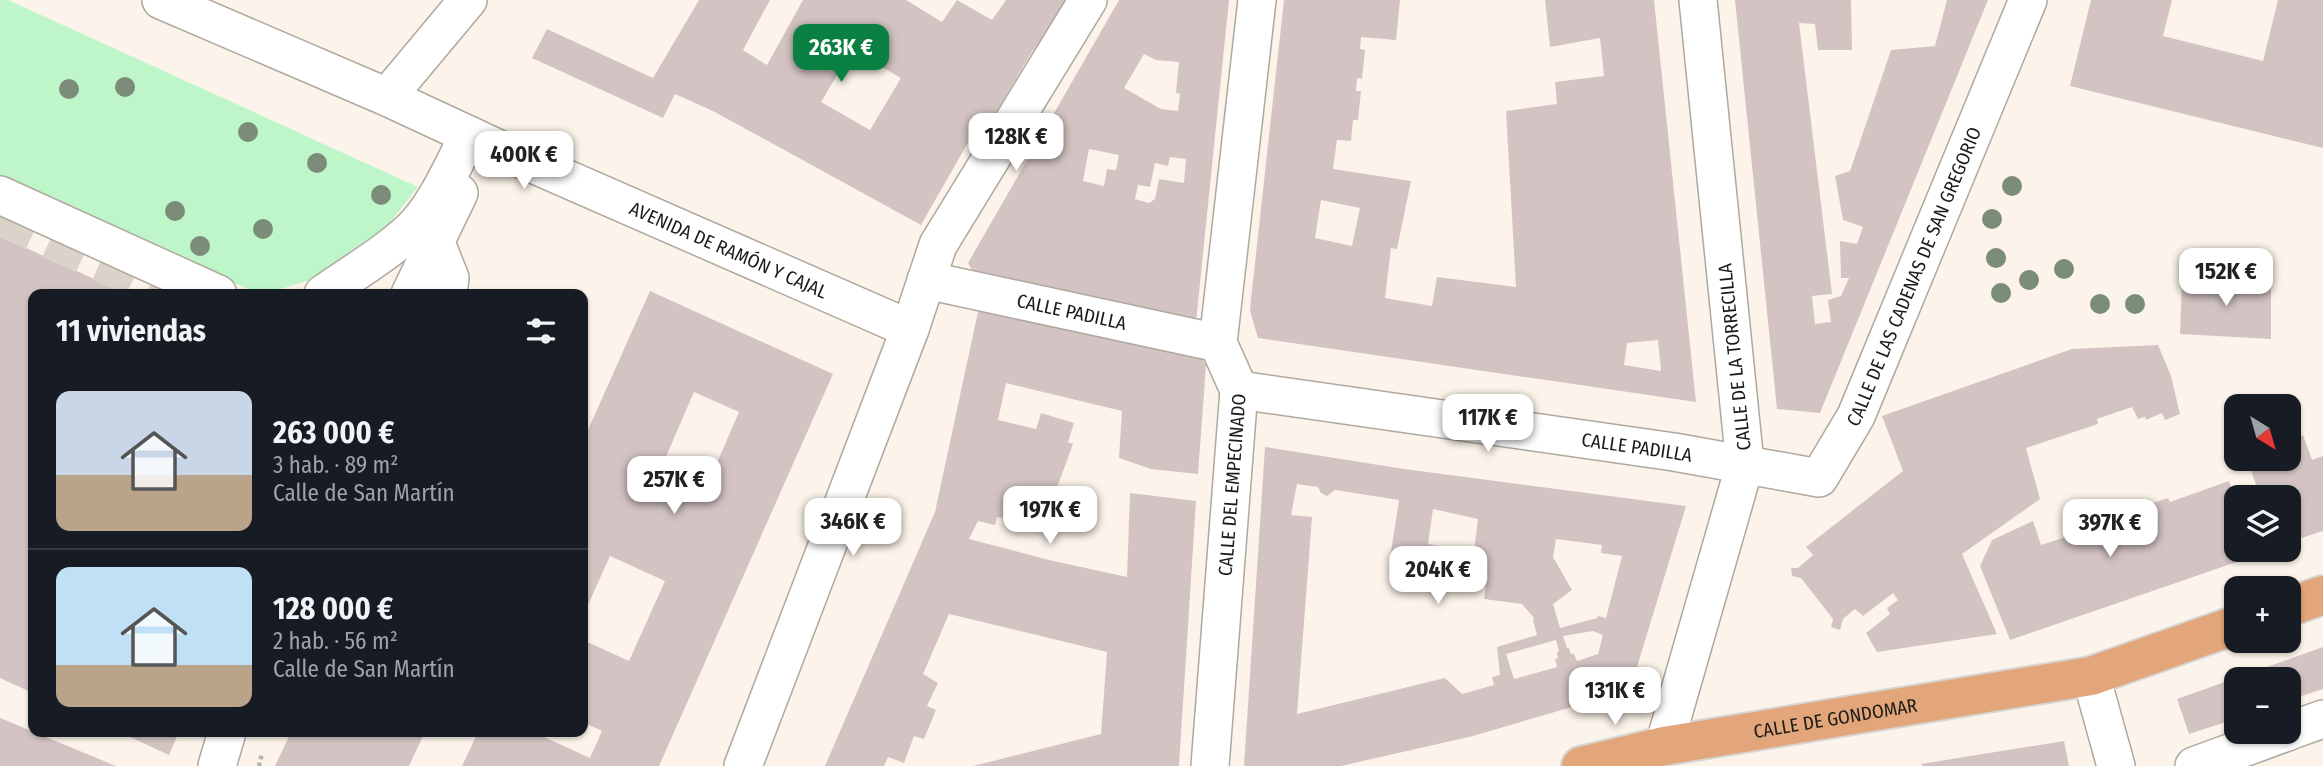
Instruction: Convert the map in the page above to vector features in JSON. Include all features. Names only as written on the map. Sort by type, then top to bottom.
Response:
[{"type":"main road","points":[[2301,603],[2323,595]]},
{"type":"main road","name":"CALLE DE GONDOMAR","points":[[1581,766],[1661,756],[2091,676],[2224,629]]},
{"type":"street","name":"AVENIDA DE RAMÓN Y CAJAL","points":[[161,0],[910,329]]},
{"type":"street","points":[[387,97],[468,0]]},
{"type":"street","points":[[743,766],[910,329],[938,245],[1088,0]]},
{"type":"street","points":[[1218,343],[1257,0]]},
{"type":"street","name":"CALLE DE LA TORRECILLA","points":[[1661,756],[1745,464],[1698,0]]},
{"type":"street","name":"CALLE DE LAS CADENAS DE SAN GREGORIO","points":[[1745,464],[1819,478],[1856,416],[2028,0]]},
{"type":"street","points":[[411,289],[435,199],[477,139]]},
{"type":"street","points":[[0,195],[207,289]]},
{"type":"street","points":[[332,289],[424,235]]},
{"type":"street","points":[[424,235],[450,278],[449,289]]},
{"type":"street","name":"CALLE PADILLA","points":[[926,280],[1218,343]]},
{"type":"street","name":"CALLE DEL EMPECINADO","points":[[1210,766],[1239,390],[1218,343]]},
{"type":"street","name":"CALLE PADILLA","points":[[1239,390],[1745,464]]},
{"type":"street","points":[[2091,676],[2116,766]]},
{"type":"street","points":[[2301,727],[2323,719]]},
{"type":"street","points":[[217,766],[226,737]]},
{"type":"street","points":[[243,766],[246,737]]},
{"type":"street","points":[[2194,766],[2253,744]]},
{"type":"green space","points":[[0,0],[8,0],[418,187],[384,230],[311,280],[280,289],[248,289],[28,194],[0,179]]},
{"type":"building","points":[[699,0],[770,0],[743,50],[767,65],[803,0],[906,0],[942,22],[957,0],[992,20],[1006,0],[1069,0],[1030,55],[982,136],[974,132],[921,225],[713,111],[675,94],[663,118],[532,58],[547,29],[653,78]],"holes":[[[852,50],[901,78],[870,130],[821,102]]]},
{"type":"building","points":[[1119,0],[1229,0],[1196,322],[975,275],[968,263]],"holes":[[[1144,54],[1156,60],[1179,62],[1176,93],[1180,94],[1178,111],[1161,109],[1124,88]],[[1089,149],[1119,155],[1116,170],[1107,169],[1104,186],[1083,181]],[[1170,157],[1186,159],[1184,183],[1159,179],[1155,199],[1149,203],[1135,199],[1138,185],[1150,187],[1155,163],[1168,166]]]},
{"type":"building","points":[[1284,0],[1400,0],[1396,40],[1361,37],[1360,49],[1365,50],[1362,79],[1357,78],[1356,91],[1361,91],[1358,120],[1353,120],[1351,141],[1337,140],[1333,169],[1411,181],[1397,249],[1391,248],[1385,298],[1432,306],[1437,277],[1516,287],[1506,111],[1557,104],[1555,82],[1604,76],[1600,38],[1550,47],[1545,0],[1654,0],[1696,402],[1258,338],[1250,311]],"holes":[[[1321,200],[1360,208],[1352,246],[1315,238]],[[1658,340],[1661,371],[1624,365],[1627,343]]]},
{"type":"building","points":[[1735,0],[1851,0],[1852,50],[1818,50],[1815,24],[1799,23],[1832,294],[1812,296],[1815,324],[1831,322],[1828,300],[1841,296],[1849,278],[1841,278],[1840,241],[1857,244],[1863,227],[1843,220],[1835,176],[1850,171],[1891,50],[1935,46],[1947,0],[1988,0],[1820,413],[1777,409]]},
{"type":"building","points":[[2091,0],[2172,0],[2163,36],[2263,61],[2278,0],[2323,0],[2323,148],[2070,86]]},
{"type":"building","points":[[0,236],[116,289],[28,289],[28,691],[0,678]]},
{"type":"building","points":[[2182,277],[2271,281],[2271,339],[2180,334]]},
{"type":"building","points":[[650,291],[833,374],[659,766],[462,766],[476,737],[544,737],[590,758],[602,731],[588,724],[588,642],[629,661],[665,581],[610,556],[588,605],[588,430]],"holes":[[[694,392],[739,412],[703,495],[658,475]]]},
{"type":"building","points":[[979,307],[1199,354],[1206,365],[1198,474],[1151,469],[1119,458],[1122,411],[1006,383],[998,420],[1036,429],[1041,413],[1074,423],[1068,442],[1073,444],[1052,501],[1022,495],[1015,520],[997,517],[995,525],[978,521],[969,539],[1127,577],[1130,493],[1196,501],[1179,766],[973,766],[1101,734],[1107,652],[949,614],[923,674],[938,683],[927,706],[936,710],[924,739],[914,736],[904,763],[888,757],[884,766],[825,766],[935,512]]},
{"type":"building","points":[[2158,345],[2171,376],[2180,414],[2165,420],[2162,413],[2146,420],[2145,417],[2138,419],[2132,407],[2097,419],[2098,424],[2026,448],[2040,499],[1962,554],[1997,634],[1877,652],[1866,633],[1890,614],[1887,608],[1898,600],[1893,593],[1863,616],[1855,609],[1843,619],[1840,630],[1831,627],[1833,619],[1801,578],[1792,576],[1791,568],[1798,568],[1813,555],[1806,547],[1903,471],[1882,416],[2072,349]]},
{"type":"building","points":[[2303,435],[2312,460],[2323,456],[2323,531],[2301,538],[2301,485],[2256,485],[2251,471],[2301,471]]},
{"type":"building","points":[[1265,447],[1404,469],[1686,506],[1630,690],[1473,736],[1341,766],[1244,766]],"holes":[[[1297,484],[1318,487],[1321,493],[1327,496],[1335,490],[1399,500],[1390,558],[1404,560],[1404,566],[1447,572],[1450,548],[1428,544],[1433,509],[1478,519],[1470,584],[1486,587],[1484,599],[1522,604],[1534,618],[1537,635],[1497,647],[1500,675],[1492,677],[1494,685],[1462,694],[1445,678],[1297,714],[1312,517],[1291,515]],[[1556,539],[1602,545],[1601,553],[1622,556],[1606,618],[1598,616],[1560,628],[1553,604],[1572,590],[1553,557]],[[1593,631],[1603,635],[1598,654],[1577,661],[1567,648],[1563,636]],[[1556,640],[1559,651],[1558,658],[1555,659],[1557,667],[1514,679],[1506,654]]]},
{"type":"building","points":[[2229,481],[2230,485],[2224,485],[2224,562],[2237,562],[2010,640],[1980,566],[1992,540],[2033,521],[2041,545],[2069,536],[2068,532],[2086,526],[2085,522],[2149,499],[2150,504],[2168,498],[2170,502]]},
{"type":"building","points":[[2323,647],[2323,689],[2301,696],[2301,667],[2267,667]]},
{"type":"building","points":[[2224,682],[2224,723],[2189,734],[2177,699]]},
{"type":"building","points":[[0,718],[28,730],[28,737],[46,737],[116,766],[0,766]]},
{"type":"building","points":[[130,737],[177,737],[169,755]]},
{"type":"building","points":[[289,737],[423,737],[409,766],[275,766]]},
{"type":"building","points":[[2064,741],[2069,766],[1921,764]]},
{"type":"tunnel","points":[[0,217],[157,289]]}]
